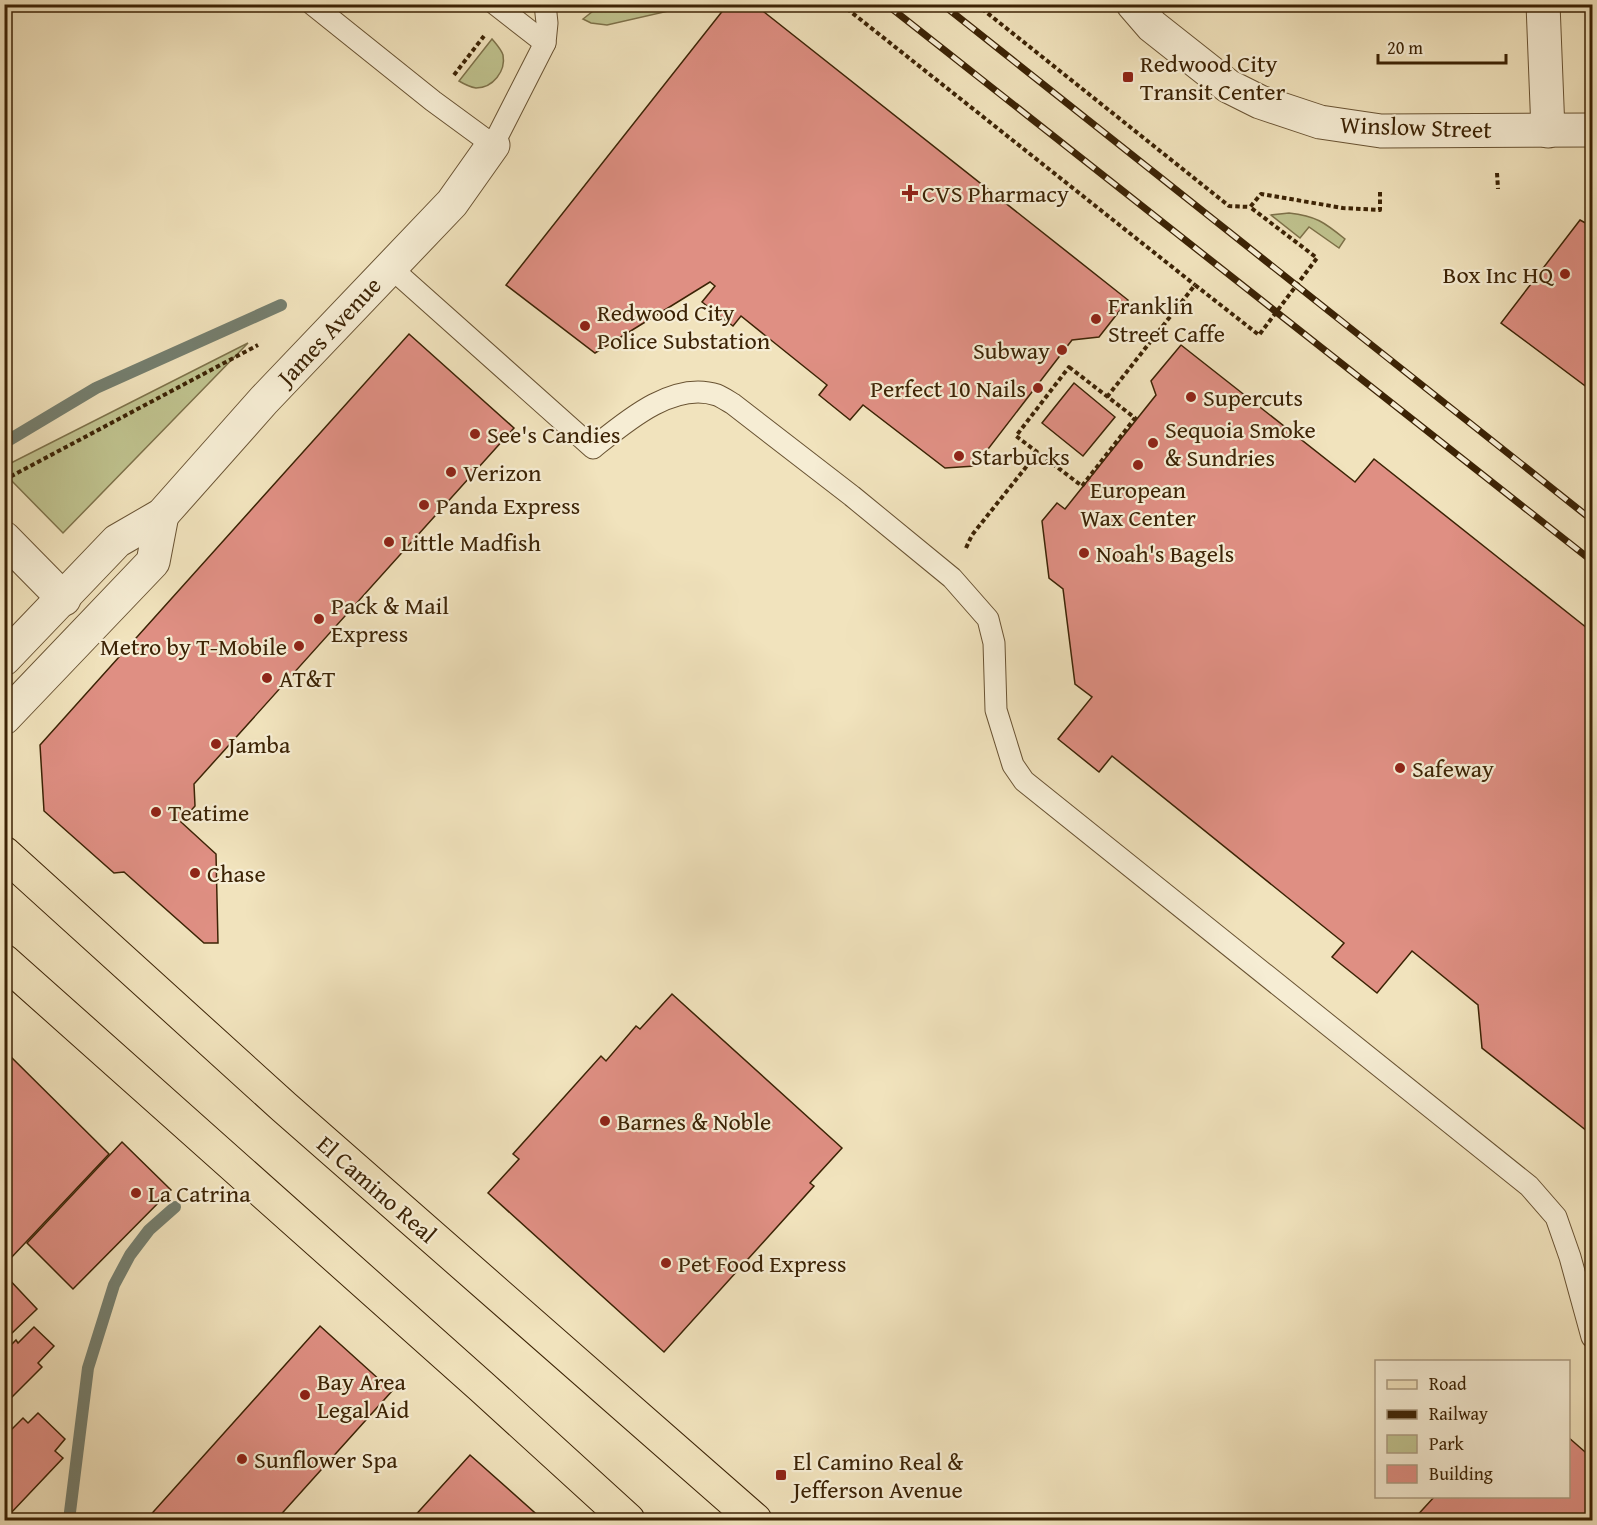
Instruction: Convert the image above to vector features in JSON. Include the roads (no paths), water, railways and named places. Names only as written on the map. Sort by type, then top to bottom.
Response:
[{"type":"main road","name":"El Camino Real","points":[[4,853],[276,1100],[755,1521]]},
{"type":"main road","points":[[4,961],[421,1332],[628,1521]]},
{"type":"street","name":"Winslow Street","points":[[1133,4],[1152,26],[1228,86],[1260,102],[1320,122],[1381,131],[1593,130]]},
{"type":"street","points":[[1543,4],[1548,131]]},
{"type":"street","name":"James Avenue","points":[[4,659],[64,599],[117,541],[162,515],[264,400],[452,203],[493,145]]},
{"type":"street","points":[[4,718],[153,562],[162,515]]},
{"type":"street","points":[[4,538],[64,599]]},
{"type":"lane","points":[[312,4],[433,101],[493,145],[545,43],[547,23],[545,4]]},
{"type":"lane","points":[[495,4],[545,43]]},
{"type":"lane","points":[[390,267],[593,448],[626,422],[660,401],[696,393],[716,395],[733,404],[852,496],[952,578],[988,619],[994,643],[996,710],[1013,765],[1024,781],[1529,1186],[1556,1217],[1593,1337]]},
{"type":"waterway","points":[[4,443],[96,388],[281,305]]},
{"type":"waterway","points":[[69,1520],[88,1368],[114,1285],[130,1255],[149,1230],[175,1207]]},
{"type":"railway","points":[[886,4],[1592,561]]},
{"type":"railway","points":[[942,4],[1592,520]]},
{"type":"place","name":"Redwood City Transit Center","points":[[1128,77]]},
{"type":"place","name":"CVS Pharmacy","points":[[910,193]]},
{"type":"place","name":"Box Inc HQ","points":[[1565,274]]},
{"type":"place","name":"Franklin Street Caffe","points":[[1096,319]]},
{"type":"place","name":"Redwood City Police Substation","points":[[585,326]]},
{"type":"place","name":"Subway","points":[[1062,350]]},
{"type":"place","name":"Perfect 10 Nails","points":[[1038,388]]},
{"type":"place","name":"Supercuts","points":[[1191,397]]},
{"type":"place","name":"See's Candies","points":[[475,434]]},
{"type":"place","name":"Sequoia Smoke & Sundries","points":[[1153,443]]},
{"type":"place","name":"Starbucks","points":[[959,456]]},
{"type":"place","name":"European Wax Center","points":[[1138,465]]},
{"type":"place","name":"Verizon","points":[[451,472]]},
{"type":"place","name":"Panda Express","points":[[424,505]]},
{"type":"place","name":"Little Madfish","points":[[389,542]]},
{"type":"place","name":"Noah's Bagels","points":[[1084,553]]},
{"type":"place","name":"Pack & Mail Express","points":[[319,619]]},
{"type":"place","name":"Metro by T-Mobile","points":[[299,646]]},
{"type":"place","name":"AT&T","points":[[267,678]]},
{"type":"place","name":"Jamba","points":[[216,744]]},
{"type":"place","name":"Safeway","points":[[1400,768]]},
{"type":"place","name":"Teatime","points":[[156,812]]},
{"type":"place","name":"Chase","points":[[195,873]]},
{"type":"place","name":"Barnes & Noble","points":[[605,1121]]},
{"type":"place","name":"La Catrina","points":[[136,1193]]},
{"type":"place","name":"Pet Food Express","points":[[666,1263]]},
{"type":"place","name":"Bay Area Legal Aid","points":[[305,1395]]},
{"type":"place","name":"Sunflower Spa","points":[[242,1459]]},
{"type":"place","name":"El Camino Real & Jefferson Avenue","points":[[781,1475]]}]
